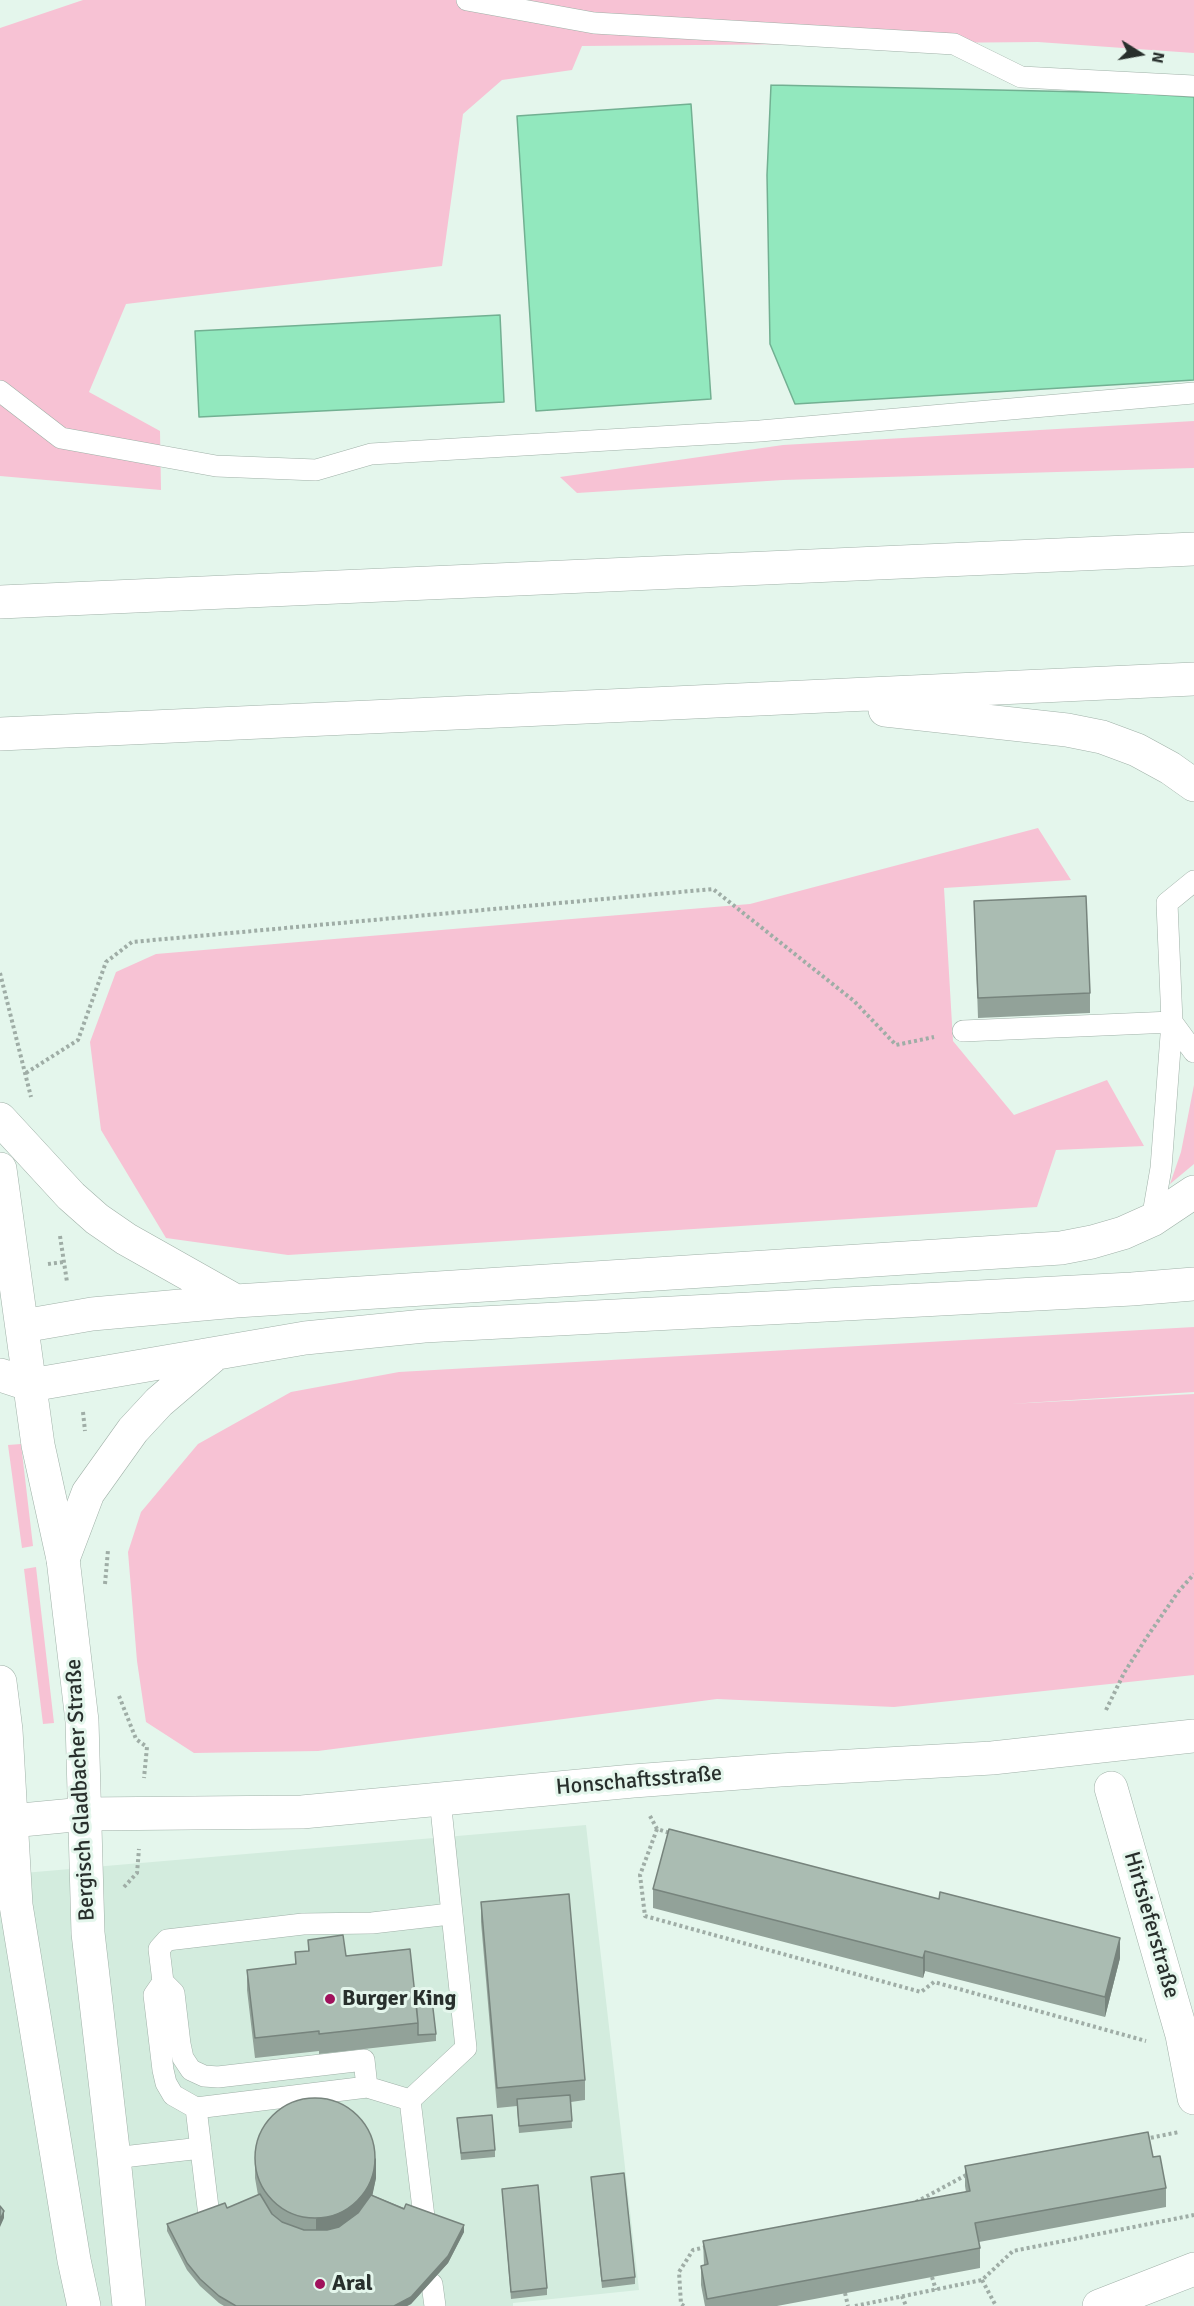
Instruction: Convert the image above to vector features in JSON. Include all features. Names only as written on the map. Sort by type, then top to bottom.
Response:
[{"type":"main road","points":[[1126,552],[1194,540]]},
{"type":"main road","points":[[0,602],[1194,549]]},
{"type":"main road","points":[[0,734],[1194,679]]},
{"type":"main road","points":[[782,698],[1067,729],[1102,737],[1137,750],[1170,768],[1194,785]]},
{"type":"main road","points":[[0,1119],[71,1196],[97,1219],[126,1239],[236,1301]]},
{"type":"main road","name":"Bergisch Gladbacher Straße","points":[[0,1169],[11,1331],[31,1385],[38,1445],[63,1559],[82,1721],[88,1933],[129,2306]]},
{"type":"main road","points":[[11,1331],[92,1314],[236,1301],[1060,1248],[1123,1233],[1152,1220],[1194,1192]]},
{"type":"main road","points":[[0,1396],[31,1385],[218,1352],[305,1338],[424,1326],[1194,1284]]},
{"type":"main road","points":[[63,1559],[88,1493],[133,1430],[159,1402],[218,1352]]},
{"type":"main road","points":[[0,1375],[31,1385]]},
{"type":"main road","points":[[1,1701],[11,1821],[8,1906],[84,2306]]},
{"type":"main road","name":"Honschaftsstraße","points":[[11,1821],[84,1814],[141,1812],[302,1812],[633,1780],[992,1758],[1194,1736]]},
{"type":"main road","name":"Hirtsieferstraße","points":[[1111,1788],[1185,2027],[1194,2098]]},
{"type":"main road","points":[[1099,2306],[1194,2269]]},
{"type":"lane","points":[[467,0],[594,23],[954,44],[1021,77],[1194,86]]},
{"type":"lane","points":[[0,391],[61,438],[216,466],[316,470],[372,454],[760,431],[1194,393]]},
{"type":"lane","points":[[1152,1220],[1161,1168],[1172,1022],[1167,903],[1194,881]]},
{"type":"lane","points":[[963,1031],[1172,1022]]},
{"type":"lane","points":[[1172,1022],[1194,1052]]},
{"type":"lane","points":[[410,2100],[466,2048],[450,1914],[440,1799]]},
{"type":"lane","points":[[367,2087],[364,2060],[218,2077],[204,2076],[191,2070],[183,2058],[174,1993],[163,1982],[159,1949],[167,1940],[303,1924],[372,1923],[450,1914]]},
{"type":"lane","points":[[163,1982],[154,1995],[166,2083],[173,2095],[196,2108],[367,2087],[410,2100]]},
{"type":"lane","points":[[410,2100],[424,2217]]},
{"type":"lane","points":[[196,2108],[209,2216]]},
{"type":"lane","points":[[114,2158],[201,2148]]},
{"type":"lane","points":[[432,2284],[435,2306]]},
{"type":"path","points":[[26,1073],[78,1040],[106,962],[132,942],[713,889],[854,1001],[896,1045],[963,1031]]},
{"type":"path","points":[[0,973],[32,1099]]},
{"type":"path","points":[[105,1593],[108,1551]]},
{"type":"path","points":[[1110,1746],[1106,1709],[1124,1673],[1153,1628],[1178,1592],[1194,1574]]},
{"type":"path","points":[[117,1687],[136,1739],[147,1748],[137,1873],[127,1882],[120,1895]]},
{"type":"path","points":[[633,1780],[657,1829],[640,1875],[645,1916],[921,1992],[934,1982],[1149,2041],[1185,2027]]},
{"type":"path","points":[[657,1829],[680,1835]]},
{"type":"path","points":[[1136,2140],[1182,2132]]},
{"type":"path","points":[[914,2203],[973,2171]]},
{"type":"path","points":[[855,2306],[982,2280],[1013,2251],[1194,2215]]},
{"type":"path","points":[[684,2306],[681,2304],[679,2272],[693,2250],[716,2245]]},
{"type":"path","points":[[932,2277],[936,2290]]},
{"type":"path","points":[[982,2280],[996,2306]]},
{"type":"path","points":[[845,2293],[848,2306]]},
{"type":"path","points":[[902,2296],[906,2306]]},
{"type":"shaded area","points":[[83,0],[1194,0],[1194,53],[1038,42],[582,46],[572,70],[502,80],[463,114],[442,266],[126,304],[89,392],[160,431],[161,490],[0,476],[0,28]]},
{"type":"shaded area","points":[[771,85],[1132,93],[1194,97],[1194,380],[795,404],[770,344],[767,175]]},
{"type":"shaded area","points":[[691,104],[711,399],[536,411],[517,116]]},
{"type":"shaded area","points":[[500,315],[504,402],[199,417],[195,331]]},
{"type":"shaded area","points":[[1194,421],[1194,468],[783,480],[577,493],[560,477],[783,445]]},
{"type":"shaded area","points":[[1038,828],[1071,880],[944,888],[953,1041],[1014,1115],[1107,1080],[1144,1146],[1056,1150],[1037,1207],[288,1255],[166,1238],[101,1130],[90,1042],[116,972],[156,954],[750,904]]},
{"type":"shaded area","points":[[1194,1085],[1194,1164],[1170,1184],[1181,1152]]},
{"type":"shaded area","points":[[1194,1327],[1194,1392],[1010,1404],[1194,1394],[1194,1675],[894,1707],[717,1699],[318,1751],[194,1753],[146,1722],[137,1661],[128,1552],[141,1512],[198,1444],[291,1392],[399,1372]]},
{"type":"shaded area","points":[[21,1444],[33,1546],[22,1548],[8,1445]]},
{"type":"shaded area","points":[[36,1567],[54,1723],[43,1724],[24,1569]]},
{"type":"shaded area","points":[[586,1825],[639,2290],[513,2303],[513,2306],[0,2306],[0,1875]]},
{"type":"building","points":[[1086,896],[1090,993],[978,998],[974,901]]},
{"type":"building","points":[[669,1829],[939,1899],[940,1892],[1120,1938],[1105,1997],[925,1951],[923,1958],[653,1889]]},
{"type":"building","points":[[569,1894],[585,2080],[497,2088],[481,1902]]},
{"type":"building","name":"Burger King","points":[[343,1935],[346,1956],[410,1949],[418,2023],[319,2034],[319,2031],[255,2038],[247,1970],[296,1964],[295,1952],[309,1951],[308,1940]]},
{"type":"building","points":[[432,2000],[436,2034],[418,2035],[416,2001]]},
{"type":"building","points":[[570,2095],[572,2121],[519,2126],[517,2099]]},
{"type":"building","points":[[315,2098],[338,2103],[357,2116],[370,2135],[375,2158],[370,2181],[357,2200],[338,2213],[315,2218],[292,2213],[273,2200],[260,2181],[255,2158],[260,2135],[273,2116],[292,2103]]},
{"type":"building","points":[[492,2115],[495,2150],[461,2153],[457,2118]]},
{"type":"building","points":[[1148,2132],[1153,2157],[1160,2156],[1166,2188],[975,2223],[980,2248],[707,2299],[701,2266],[708,2264],[703,2241],[970,2191],[965,2166]]},
{"type":"building","points":[[624,2173],[635,2277],[602,2281],[591,2177]]},
{"type":"building","points":[[538,2185],[547,2288],[511,2292],[502,2189]]},
{"type":"building","points":[[260,2194],[272,2214],[282,2222],[304,2230],[327,2230],[339,2227],[358,2213],[371,2195],[404,2209],[406,2204],[464,2225],[448,2256],[411,2297],[394,2306],[236,2306],[219,2296],[200,2279],[187,2263],[167,2224],[225,2203],[227,2208]]},
{"type":"building","points":[[0,2206],[4,2211],[0,2220]]},
{"type":"place","name":"Burger King","points":[[330,1999]]},
{"type":"place","name":"Aral","points":[[320,2284]]}]
